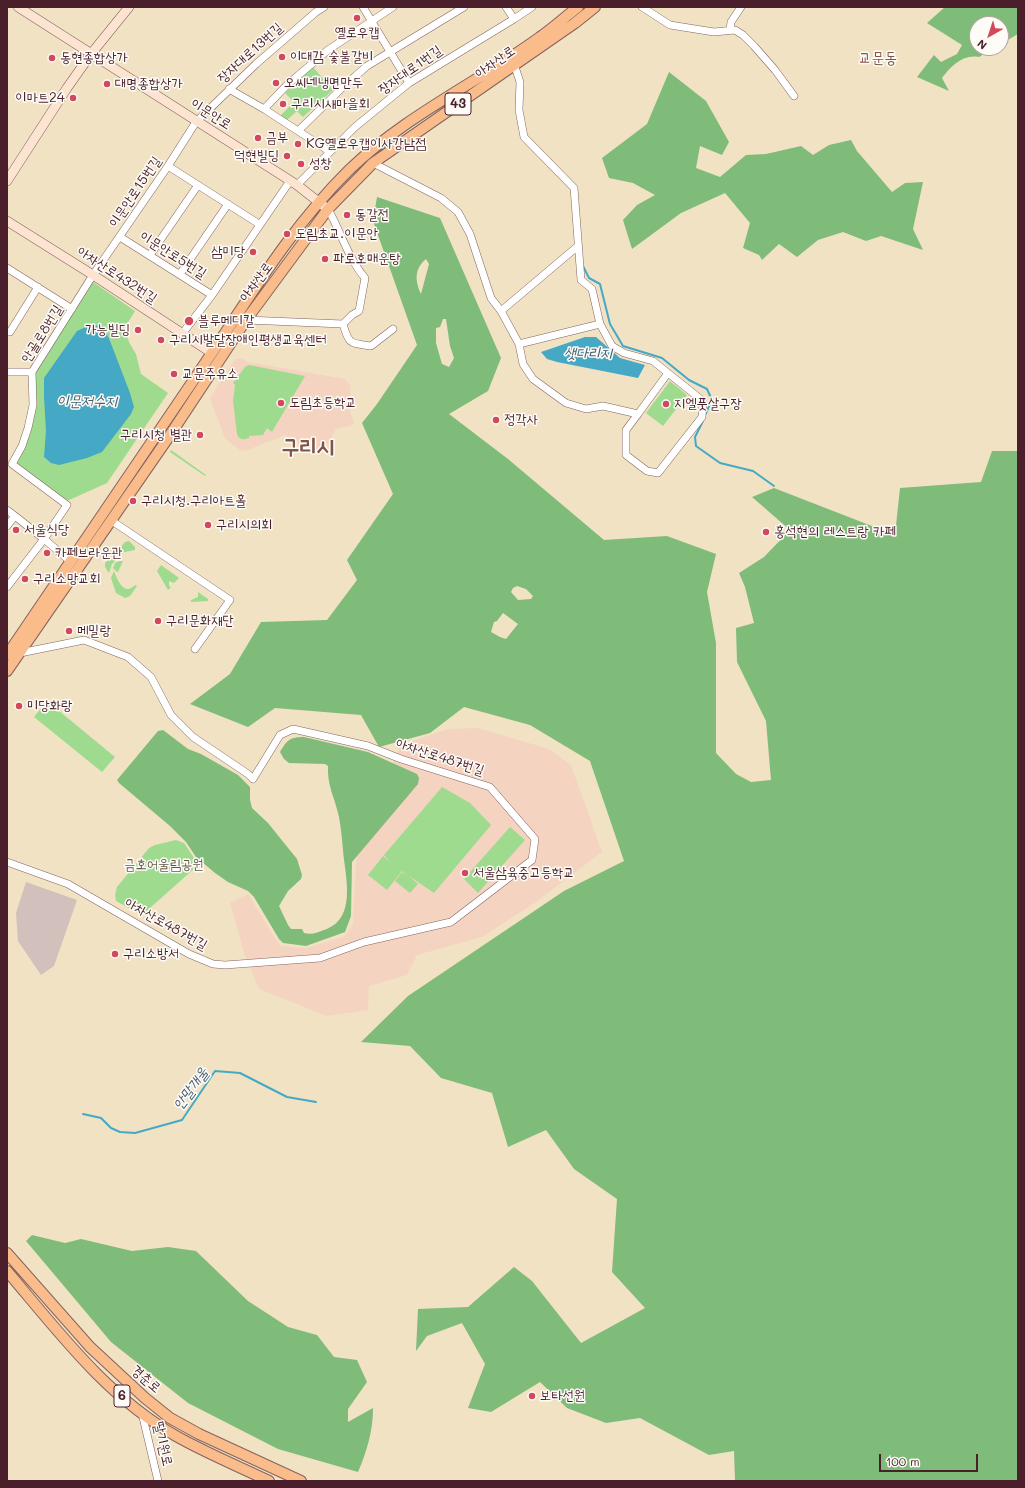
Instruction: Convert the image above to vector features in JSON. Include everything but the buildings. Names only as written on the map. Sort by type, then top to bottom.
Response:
[{"type":"main road","name":"아차산로","points":[[7,671],[112,521],[246,320],[328,209],[373,163],[512,61],[578,7]]},
{"type":"main road","name":"아차산로","points":[[7,655],[252,292],[293,235],[348,171],[379,143],[424,112],[575,23],[595,7]]},
{"type":"main road","name":"경춘로","points":[[7,1253],[90,1347],[145,1398],[170,1418],[199,1434],[301,1481]]},
{"type":"main road","name":"경춘로","points":[[7,1271],[91,1368],[114,1390],[142,1413],[175,1435],[269,1481]]},
{"type":"street","name":"이문안로","points":[[18,7],[196,122],[294,183],[328,209]]},
{"type":"street","points":[[7,181],[67,88],[91,54],[129,7]]},
{"type":"street","name":"장자대로13번길","points":[[196,122],[229,89],[303,23],[324,7]]},
{"type":"street","points":[[363,7],[409,84]]},
{"type":"street","points":[[264,109],[288,85],[328,50],[371,20],[393,7]]},
{"type":"street","name":"장자대로1번길","points":[[298,131],[344,86],[367,66],[464,7]]},
{"type":"street","points":[[506,7],[514,19]]},
{"type":"street","name":"장자대로1번길","points":[[294,183],[354,127],[409,84],[532,7]]},
{"type":"street","points":[[642,7],[670,25],[714,32],[734,30],[743,35],[774,70],[794,96]]},
{"type":"street","points":[[730,30],[731,22],[741,7]]},
{"type":"street","points":[[512,61],[520,82],[519,110],[524,137],[574,188],[581,280],[592,289],[600,324],[612,346],[624,353],[653,361],[668,373],[703,401],[702,417],[658,473],[647,471],[626,455],[626,430],[668,373]]},
{"type":"street","points":[[229,89],[264,109],[330,151]]},
{"type":"street","name":"이문안로15번길","points":[[93,276],[196,122]]},
{"type":"street","points":[[373,163],[441,198],[458,212],[470,234],[491,298],[501,311],[519,344],[523,364],[533,379],[566,403],[586,409],[603,406],[638,414]]},
{"type":"street","points":[[168,166],[259,224]]},
{"type":"street","name":"이문안로5번길","points":[[182,334],[212,295],[259,224],[294,183]]},
{"type":"street","points":[[150,255],[198,185]]},
{"type":"street","points":[[180,274],[228,204]]},
{"type":"street","points":[[246,320],[342,324],[352,314],[359,311],[365,278],[356,267],[328,209]]},
{"type":"street","name":"아차산로432번길","points":[[7,221],[212,353]]},
{"type":"street","name":"이문안로5번길","points":[[120,237],[212,295]]},
{"type":"street","points":[[501,311],[578,246]]},
{"type":"street","points":[[7,268],[72,309]]},
{"type":"street","name":"안골로8번길","points":[[7,470],[22,446],[28,428],[32,404],[32,372],[93,276]]},
{"type":"street","points":[[7,332],[10,332],[38,287]]},
{"type":"street","points":[[342,324],[347,339],[353,344],[371,346],[393,329]]},
{"type":"street","points":[[519,344],[600,324]]},
{"type":"street","points":[[7,372],[32,372]]},
{"type":"street","points":[[7,587],[44,539],[67,505],[12,464]]},
{"type":"street","points":[[7,510],[70,561]]},
{"type":"street","points":[[7,526],[15,516]]},
{"type":"street","points":[[112,521],[230,600],[195,649]]},
{"type":"street","name":"아차산로487번길","points":[[7,862],[68,884],[189,954],[213,964],[226,965],[320,958],[364,942],[451,922],[532,860],[535,839],[490,787],[415,764],[368,746],[293,729],[280,736],[253,779],[248,774],[193,737],[172,715],[151,676],[128,657],[84,640],[20,653]]},
{"type":"street","name":"딸기원로","points":[[142,1413],[158,1481]]},
{"type":"shaded area","name":"도림초등학교","points":[[235,359],[242,359],[248,362],[345,379],[351,387],[349,408],[354,423],[350,426],[336,429],[320,456],[285,435],[245,451],[240,450],[224,436],[210,398]]},
{"type":"shaded area","name":"서울삼육중고등학교","points":[[478,728],[549,749],[571,765],[602,852],[536,902],[482,937],[417,955],[407,975],[369,986],[368,1010],[327,1016],[259,989],[244,953],[230,903],[248,894],[280,946],[306,948],[345,936],[353,924],[357,842],[401,745],[448,729]]},
{"type":"shaded area","points":[[26,882],[77,900],[54,966],[41,975],[18,941],[16,913]]},
{"type":"green space","points":[[945,7],[1018,7],[1018,34],[1009,39],[1009,16],[969,16],[969,56],[981,56],[963,59],[949,69],[942,78],[949,91],[917,77],[934,55],[941,62],[957,54],[962,45],[927,23]]},
{"type":"green space","points":[[313,67],[333,90],[303,117],[297,111],[286,121],[280,116],[294,102],[285,93]]},
{"type":"green space","points":[[669,72],[706,101],[729,142],[722,155],[700,146],[696,168],[720,177],[746,155],[766,154],[801,146],[813,155],[829,145],[851,140],[857,151],[892,192],[905,183],[923,182],[913,229],[923,250],[881,236],[866,241],[843,232],[818,240],[797,257],[779,244],[762,260],[759,255],[743,248],[750,223],[725,193],[681,213],[632,249],[623,220],[637,205],[655,195],[633,183],[609,178],[602,158],[647,124]]},
{"type":"green space","points":[[377,197],[440,218],[501,358],[488,391],[449,414],[508,459],[604,540],[667,536],[716,554],[707,592],[716,643],[716,753],[736,774],[751,782],[771,780],[766,721],[737,662],[736,628],[754,623],[745,587],[739,573],[764,557],[790,530],[752,497],[774,488],[895,535],[900,488],[981,482],[992,451],[1018,451],[1018,1481],[735,1481],[734,1451],[709,1455],[640,1418],[606,1423],[567,1408],[540,1382],[491,1412],[468,1408],[485,1364],[462,1323],[427,1336],[416,1351],[418,1309],[468,1307],[514,1267],[532,1281],[581,1343],[645,1308],[612,1272],[617,1199],[574,1169],[546,1130],[508,1147],[492,1093],[441,1078],[410,1046],[361,1042],[408,996],[564,891],[624,861],[590,761],[530,725],[464,707],[430,733],[379,747],[361,715],[275,708],[248,727],[190,704],[230,674],[261,622],[327,620],[357,580],[347,560],[393,494],[362,423],[377,404],[417,345],[373,221]],"holes":[[[426,259],[429,264],[421,294],[417,275],[419,267]],[[443,319],[446,319],[450,346],[454,358],[449,367],[442,364],[436,343],[436,328],[440,327]],[[517,586],[526,589],[533,596],[531,599],[518,600],[511,592],[513,588]],[[503,613],[518,624],[506,639],[491,632],[494,622],[497,621]]]},
{"type":"green space","points":[[93,282],[135,311],[124,329],[136,354],[141,374],[168,393],[107,483],[67,501],[16,463],[30,435],[36,400],[35,371]]},
{"type":"green space","points":[[249,365],[305,376],[272,432],[267,428],[263,435],[249,436],[249,438],[244,439],[240,438],[237,434],[233,401],[235,385],[233,383],[245,367]]},
{"type":"green space","name":"지엘풋살구장","points":[[670,381],[687,395],[663,426],[646,413]]},
{"type":"green space","points":[[171,450],[206,475],[205,476],[170,452]]},
{"type":"green space","points":[[129,541],[135,547],[135,550],[115,554],[125,542]]},
{"type":"green space","points":[[118,558],[112,564],[109,573],[105,567],[105,563],[108,560]]},
{"type":"green space","points":[[123,561],[117,572],[113,568],[115,563]]},
{"type":"green space","points":[[161,565],[179,578],[174,583],[169,581],[169,586],[171,587],[168,590],[157,571]]},
{"type":"green space","points":[[114,571],[119,582],[124,588],[128,589],[135,585],[137,586],[130,596],[125,598],[116,593],[111,578]]},
{"type":"green space","points":[[198,592],[208,599],[208,601],[191,602],[191,600],[198,597]]},
{"type":"green space","points":[[47,701],[115,757],[102,772],[34,717]]},
{"type":"green space","points":[[163,730],[188,749],[201,754],[238,775],[250,787],[250,800],[252,808],[268,823],[297,859],[302,875],[301,879],[288,891],[279,906],[291,929],[302,929],[304,933],[307,934],[316,933],[335,924],[342,917],[345,907],[347,884],[339,817],[329,780],[328,766],[325,764],[289,763],[284,759],[280,752],[289,740],[304,737],[368,752],[417,774],[419,778],[418,784],[352,862],[351,916],[345,932],[306,946],[283,943],[279,939],[254,897],[248,891],[228,882],[215,873],[196,857],[186,842],[170,826],[119,783],[117,780],[158,731]]},
{"type":"green space","points":[[442,787],[470,803],[491,825],[434,893],[409,876],[418,884],[410,893],[395,881],[402,872],[407,875],[402,871],[387,890],[368,875],[383,856],[390,862],[384,855]]},
{"type":"green space","points":[[510,827],[525,840],[478,893],[464,879]]},
{"type":"green space","name":"금호어울림공원","points":[[176,840],[184,843],[194,858],[196,867],[142,915],[116,901],[115,895],[117,887],[149,848]]},
{"type":"green space","points":[[32,1235],[65,1243],[81,1239],[132,1251],[168,1247],[196,1251],[248,1301],[288,1327],[317,1335],[334,1357],[357,1360],[367,1382],[348,1409],[348,1422],[373,1408],[369,1441],[358,1472],[278,1449],[188,1403],[111,1342],[26,1241]]},
{"type":"water","name":"이문저수지","points":[[90,325],[103,326],[130,393],[134,407],[131,414],[102,452],[87,458],[59,465],[51,463],[44,457],[46,431],[44,378],[77,331]]},
{"type":"water","name":"샛다리지","points":[[585,337],[596,337],[620,358],[645,365],[638,378],[557,362],[547,359],[541,352]]},
{"type":"waterway","points":[[583,266],[589,278],[600,284],[610,324],[623,346],[662,358],[689,380],[707,389],[712,400],[705,415]]},
{"type":"waterway","points":[[703,421],[695,437],[696,446],[720,463],[753,471],[774,486]]},
{"type":"waterway","name":"안말개울","points":[[83,1114],[101,1118],[111,1128],[120,1132],[135,1133],[182,1120],[215,1071],[240,1073],[287,1097],[316,1102]]},
{"type":"place","name":"옐로우캡","points":[[357,18]]},
{"type":"place","name":"이대감 숯불갈비","points":[[282,57]]},
{"type":"place","name":"동현종합상가","points":[[52,58]]},
{"type":"place","name":"오씨네냉면만두","points":[[276,83]]},
{"type":"place","name":"대명종합상가","points":[[107,84]]},
{"type":"place","name":"이마트24","points":[[73,98]]},
{"type":"place","name":"구리시새마을회","points":[[283,104]]},
{"type":"place","name":"금부","points":[[258,138]]},
{"type":"place","name":"KG옐로우캡이사강남점","points":[[298,144]]},
{"type":"place","name":"덕현빌딩","points":[[287,156]]},
{"type":"place","name":"성창","points":[[301,164]]},
{"type":"place","name":"동갈전","points":[[347,215]]},
{"type":"place","name":"도림초교.이문안","points":[[287,234]]},
{"type":"place","name":"삼미당","points":[[253,252]]},
{"type":"place","name":"파로호매운탕","points":[[325,259]]},
{"type":"place","name":"블루메디칼","points":[[189,321]]},
{"type":"place","name":"가능빌딩","points":[[138,330]]},
{"type":"place","name":"구리시발달장애인평생교육센터","points":[[161,340]]},
{"type":"place","name":"교문주유소","points":[[174,374]]},
{"type":"place","name":"도림초등학교","points":[[281,403]]},
{"type":"place","name":"지엘풋살구장","points":[[666,404]]},
{"type":"place","name":"정각사","points":[[496,420]]},
{"type":"place","name":"구리시청 별관","points":[[200,435]]},
{"type":"place","name":"구리시청.구리아트홀","points":[[133,501]]},
{"type":"place","name":"구리시의회","points":[[208,525]]},
{"type":"place","name":"서울식당","points":[[16,530]]},
{"type":"place","name":"홍석현의 레스트랑 카페","points":[[766,532]]},
{"type":"place","name":"카페브라운관","points":[[47,553]]},
{"type":"place","name":"구리소망교회","points":[[25,579]]},
{"type":"place","name":"구리문화재단","points":[[158,621]]},
{"type":"place","name":"메밀랑","points":[[69,631]]},
{"type":"place","name":"미당화랑","points":[[19,706]]},
{"type":"place","name":"서울삼육중고등학교","points":[[465,873]]},
{"type":"place","name":"구리소방서","points":[[115,954]]},
{"type":"place","name":"보타선원","points":[[532,1396]]},
{"type":"district","name":"교문동","points":[[878,58]]},
{"type":"district","name":"구리시","points":[[308,447]]}]
